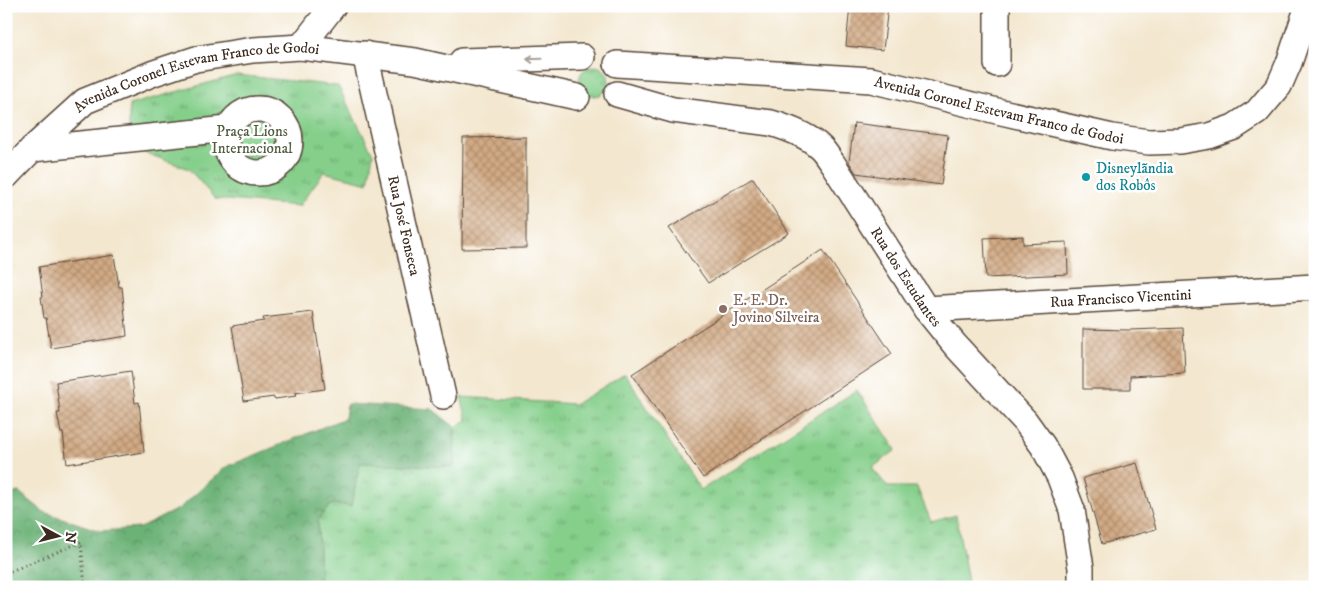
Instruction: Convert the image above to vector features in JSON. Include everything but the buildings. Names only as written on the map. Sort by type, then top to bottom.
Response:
[{"type":"street","points":[[301,47],[333,6]]},
{"type":"street","points":[[997,6],[998,64]]},
{"type":"street","name":"Avenida Coronel Estevam Franco de Godoi","points":[[616,64],[871,80],[997,112],[1112,137],[1149,142],[1180,141],[1209,136],[1234,128],[1257,112],[1279,86],[1289,63],[1308,6]]},
{"type":"street","name":"Avenida Coronel Estevam Franco de Godoi","points":[[6,176],[84,101],[154,73],[196,59],[253,50],[301,47],[415,61]]},
{"type":"street","name":"Rua José Fonseca","points":[[365,54],[443,396]]},
{"type":"street","points":[[577,97],[569,88],[566,79],[572,62],[582,57]]},
{"type":"street","points":[[582,57],[606,60],[616,64],[622,83],[617,94],[605,100],[595,100],[415,61],[478,61],[582,57]]},
{"type":"street","name":"Rua dos Estudantes","points":[[617,94],[673,110],[771,123],[786,127],[804,136],[821,148],[926,310],[954,346],[1025,421],[1043,446],[1060,478],[1072,510],[1081,568],[1081,587]]},
{"type":"street","points":[[32,149],[228,129]]},
{"type":"street","name":"Rua Francisco Vicentini","points":[[926,310],[1315,287]]},
{"type":"path","points":[[6,573],[81,542],[85,587]]},
{"type":"green space","points":[[594,66],[604,71],[609,81],[604,91],[594,96],[584,91],[579,81],[584,71]]},
{"type":"green space","name":"Praça Lions Internacional","points":[[237,75],[338,86],[373,154],[368,183],[324,172],[299,206],[215,199],[189,169],[129,147],[129,105]]},
{"type":"green space","points":[[625,374],[701,490],[857,390],[896,450],[872,468],[888,487],[917,487],[931,522],[956,515],[969,587],[320,587],[318,520],[331,504],[351,506],[359,463],[454,467],[455,427],[467,420],[461,397],[575,404]]},
{"type":"green space","points":[[347,404],[432,409],[455,427],[454,467],[360,463],[351,506],[331,504],[318,520],[320,587],[6,587],[6,495],[19,492],[44,512],[100,531],[140,528],[180,508],[226,467],[345,418]]},
{"type":"place","name":"Disneylãndia dos Robôs","points":[[1086,177]]},
{"type":"place","name":"E. E. Dr. Jovino Silveira","points":[[723,309]]}]
